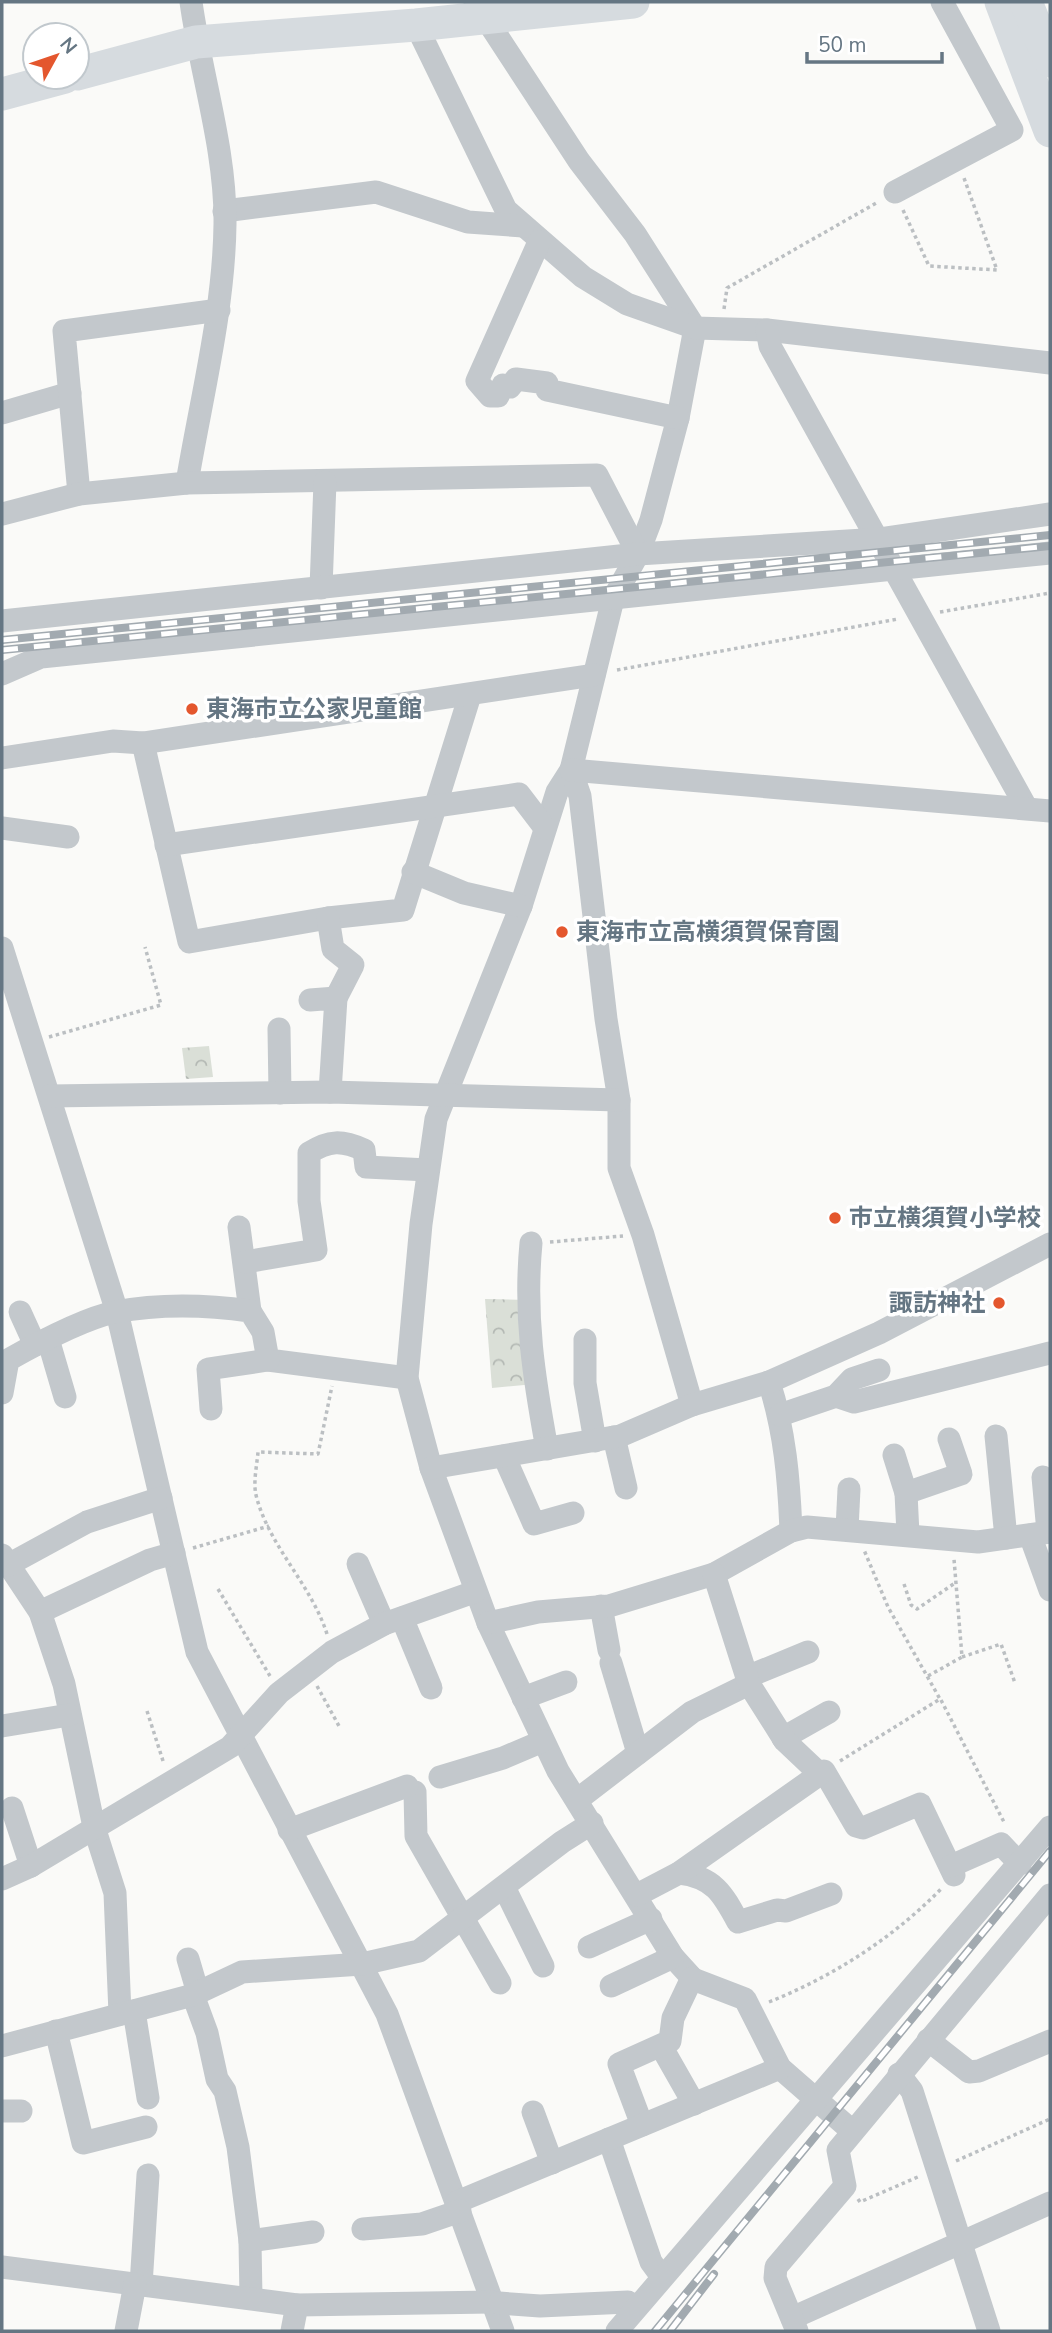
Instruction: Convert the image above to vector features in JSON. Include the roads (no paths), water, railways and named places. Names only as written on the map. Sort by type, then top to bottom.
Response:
[{"type":"highway","points":[[91,70],[197,42],[416,24],[479,9],[633,2]]},
{"type":"highway","points":[[1001,2],[1050,131]]},
{"type":"highway","points":[[1026,2],[1050,61]]},
{"type":"highway","points":[[2,94],[21,89]]},
{"type":"street","points":[[187,483],[219,310],[224,211],[222,177],[191,2]]},
{"type":"street","points":[[895,192],[1012,130],[942,2]]},
{"type":"street","points":[[479,9],[579,161],[635,233],[695,328],[678,418],[651,520],[638,554],[612,598],[571,770],[557,792],[521,906],[436,1119],[407,1378],[431,1468],[474,1592],[544,1741],[577,1800],[673,1957],[692,1978],[745,1999],[780,2068],[851,2130]]},
{"type":"street","points":[[416,24],[506,210],[583,277],[627,304],[695,328],[767,330],[1050,363]]},
{"type":"street","points":[[224,211],[376,192],[468,222],[531,234]]},
{"type":"street","points":[[531,234],[477,382],[490,396],[498,396],[502,385],[510,387],[516,379],[534,380],[547,383],[547,390],[678,418]]},
{"type":"street","points":[[79,494],[64,331],[219,310]]},
{"type":"street","points":[[767,330],[770,346],[880,539],[1026,807]]},
{"type":"street","points":[[2,413],[70,393]]},
{"type":"street","points":[[2,514],[79,494],[187,483],[597,475],[638,554]]},
{"type":"street","points":[[321,587],[325,482]]},
{"type":"street","points":[[2,621],[638,554],[880,539],[1050,514]]},
{"type":"street","points":[[2,674],[41,657],[897,571],[1050,553]]},
{"type":"street","points":[[2,758],[113,740],[143,743],[594,675]]},
{"type":"street","points":[[143,743],[189,942],[328,918],[403,910],[470,695]]},
{"type":"street","points":[[571,770],[1050,811]]},
{"type":"street","points":[[571,770],[580,796],[606,1019],[619,1100],[620,1168],[643,1235],[692,1405]]},
{"type":"street","points":[[166,845],[519,794],[545,828]]},
{"type":"street","points":[[2,828],[68,837]]},
{"type":"street","points":[[413,873],[464,893],[521,906]]},
{"type":"street","points":[[328,918],[333,949],[353,965],[336,999],[330,1092]]},
{"type":"street","points":[[3,960],[34,1042],[117,1312],[197,1652],[387,2014],[496,2302],[503,2331]]},
{"type":"street","points":[[310,1000],[336,999]]},
{"type":"street","points":[[279,1029],[280,1093]]},
{"type":"street","points":[[50,1096],[330,1092],[619,1100]]},
{"type":"street","points":[[245,1262],[316,1250],[310,1201],[309,1153],[324,1143],[349,1143],[364,1150],[366,1167],[429,1170]]},
{"type":"street","points":[[239,1227],[250,1311],[263,1332],[268,1360]]},
{"type":"street","points":[[531,1244],[526,1296],[535,1384],[547,1449]]},
{"type":"street","points":[[431,1468],[604,1439],[692,1405],[769,1382],[879,1333],[1050,1244]]},
{"type":"street","points":[[2,1393],[8,1360],[42,1342],[117,1312],[176,1307],[250,1311]]},
{"type":"street","points":[[20,1312],[42,1342],[65,1397]]},
{"type":"street","points":[[585,1340],[586,1383],[604,1439],[626,1488]]},
{"type":"street","points":[[836,1396],[854,1402],[1050,1353]]},
{"type":"street","points":[[211,1409],[208,1369],[268,1360],[407,1378]]},
{"type":"street","points":[[780,1415],[836,1396],[852,1379],[879,1370]]},
{"type":"street","points":[[769,1382],[780,1415],[789,1478],[791,1531]]},
{"type":"street","points":[[996,1436],[1006,1538]]},
{"type":"street","points":[[906,1493],[961,1475],[949,1439]]},
{"type":"street","points":[[894,1455],[906,1493],[908,1534]]},
{"type":"street","points":[[504,1456],[534,1524],[573,1513]]},
{"type":"street","points":[[1043,1478],[1043,1533],[1050,1590]]},
{"type":"street","points":[[849,1489],[852,1529]]},
{"type":"street","points":[[148,2098],[127,2012],[115,1893],[94,1827],[64,1684],[40,1612],[5,1560],[87,1522],[161,1498]]},
{"type":"street","points":[[488,1623],[538,1612],[601,1606],[714,1574],[791,1531],[807,1527],[978,1542],[1043,1533]]},
{"type":"street","points":[[40,1612],[139,1565],[174,1553]]},
{"type":"street","points":[[358,1564],[431,1688]]},
{"type":"street","points":[[636,1895],[679,1873],[820,1774],[783,1738],[748,1681],[714,1574]]},
{"type":"street","points":[[2,1879],[31,1866],[230,1747],[279,1693],[332,1652],[393,1621],[474,1592]]},
{"type":"street","points":[[601,1606],[610,1657],[638,1754]]},
{"type":"street","points":[[577,1800],[692,1712],[808,1651]]},
{"type":"street","points":[[523,1698],[566,1682]]},
{"type":"street","points":[[783,1738],[829,1712]]},
{"type":"street","points":[[2,1726],[69,1715]]},
{"type":"street","points":[[440,1777],[503,1758],[544,1741]]},
{"type":"street","points":[[824,1771],[856,1826],[863,1828],[920,1804],[952,1871],[1000,1844],[1020,1864]]},
{"type":"street","points":[[289,1830],[411,1789],[416,1836],[459,1914],[465,1917],[500,1983]]},
{"type":"street","points":[[12,1808],[31,1866]]},
{"type":"street","points":[[2,2046],[195,1994],[242,1972],[362,1964],[419,1951],[592,1823]]},
{"type":"street","points":[[617,2331],[1050,1827]]},
{"type":"street","points":[[679,1873],[707,1879],[719,1892],[738,1922],[777,1910],[786,1911],[831,1894]]},
{"type":"street","points":[[504,1887],[543,1966]]},
{"type":"street","points":[[1050,1895],[851,2130],[838,2150],[845,2186],[776,2267],[775,2278],[794,2325],[961,2243],[1050,2203]]},
{"type":"street","points":[[589,1947],[651,1919]]},
{"type":"street","points":[[611,1986],[673,1957]]},
{"type":"street","points":[[187,1959],[217,2079],[225,2091],[238,2147],[250,2241],[251,2298]]},
{"type":"street","points":[[642,2125],[619,2064],[670,2042],[673,2018],[692,1978]]},
{"type":"street","points":[[56,2031],[83,2143],[146,2127]]},
{"type":"street","points":[[928,2040],[969,2072],[979,2071],[1050,2041]]},
{"type":"street","points":[[661,2046],[694,2104]]},
{"type":"street","points":[[363,2229],[422,2224],[552,2163],[780,2068]]},
{"type":"street","points":[[899,2074],[912,2091],[989,2331]]},
{"type":"street","points":[[533,2112],[552,2163]]},
{"type":"street","points":[[609,2139],[651,2262],[662,2277]]},
{"type":"street","points":[[126,2331],[138,2285],[148,2175]]},
{"type":"street","points":[[250,2241],[313,2232]]},
{"type":"street","points":[[2,2267],[297,2305],[496,2302],[540,2306],[628,2302],[636,2308]]},
{"type":"street","points":[[292,2331],[297,2305]]},
{"type":"railway","points":[[2,640],[1050,535]]},
{"type":"railway","points":[[2,650],[1050,546]]},
{"type":"railway","points":[[655,2331],[1050,1851]]},
{"type":"railway","points":[[670,2331],[714,2274]]},
{"type":"place","name":"東海市立公家児童館","points":[[192,709]]},
{"type":"place","name":"東海市立高横須賀保育園","points":[[562,932]]},
{"type":"place","name":"市立横須賀小学校","points":[[835,1218]]},
{"type":"place","name":"諏訪神社","points":[[999,1303]]}]
